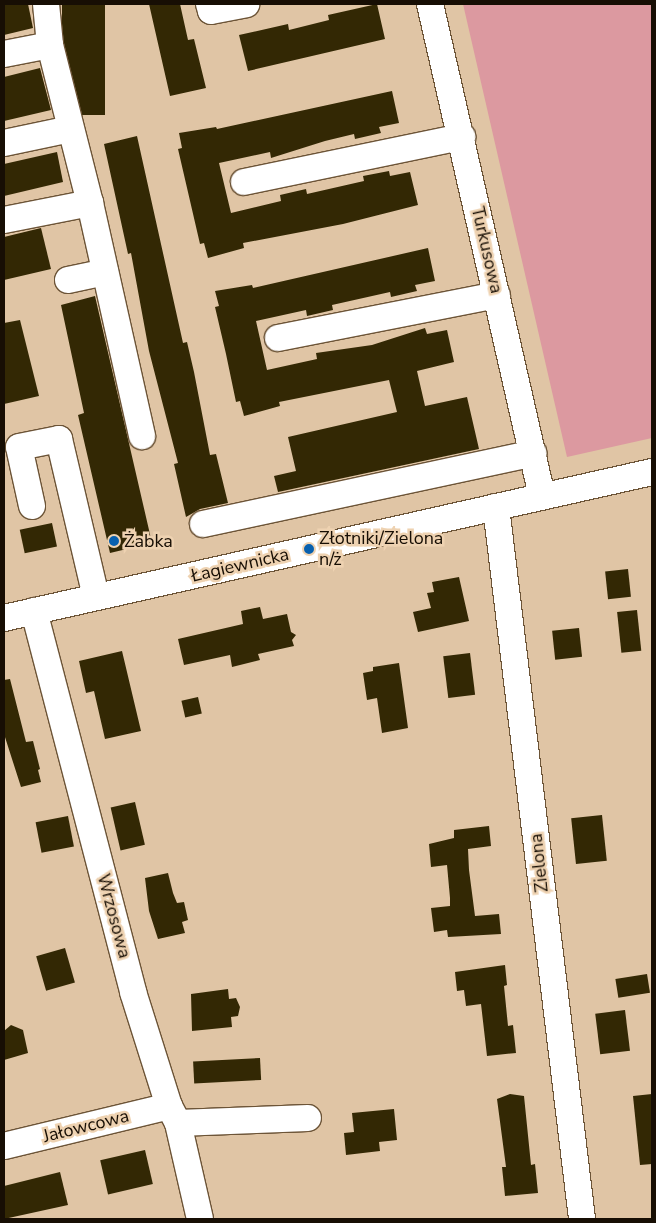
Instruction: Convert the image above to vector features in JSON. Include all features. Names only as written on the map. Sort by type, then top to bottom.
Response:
[{"type":"street","points":[[46,4],[50,45],[90,202],[142,436]]},
{"type":"street","points":[[209,4],[211,11],[246,4]]},
{"type":"street","name":"Turkusowa","points":[[430,4],[462,137],[542,496]]},
{"type":"street","points":[[4,54],[50,45]]},
{"type":"street","points":[[4,143],[71,129]]},
{"type":"street","points":[[244,182],[462,137]]},
{"type":"street","points":[[4,220],[90,202]]},
{"type":"street","points":[[68,280],[105,272]]},
{"type":"street","points":[[278,338],[497,295]]},
{"type":"street","points":[[32,506],[18,446],[59,439],[96,597]]},
{"type":"street","points":[[203,524],[533,453]]},
{"type":"street","name":"Łagiewnicka","points":[[4,618],[652,472]]},
{"type":"street","name":"Zielona","points":[[496,507],[582,1219]]},
{"type":"street","name":"Wrzosowa","points":[[34,611],[133,992],[173,1114],[200,1219]]},
{"type":"street","name":"Jałowcowa","points":[[4,1146],[173,1114],[308,1118]]},
{"type":"shaded area","points":[[463,4],[652,4],[652,438],[567,457]]},
{"type":"building","points":[[4,4],[28,4],[33,28],[4,35]]},
{"type":"building","points":[[62,4],[105,4],[105,115],[62,115]]},
{"type":"building","points":[[149,4],[180,4],[188,40],[194,39],[206,88],[170,96]]},
{"type":"building","points":[[377,4],[385,39],[248,71],[239,35],[288,24],[289,30],[329,20],[328,15]]},
{"type":"building","points":[[40,68],[51,110],[4,121],[4,77]]},
{"type":"building","points":[[392,91],[399,123],[379,127],[381,133],[355,139],[354,134],[271,158],[270,152],[219,163],[231,213],[281,201],[280,195],[306,189],[307,194],[364,181],[363,176],[389,171],[390,176],[410,172],[418,205],[343,224],[243,243],[244,248],[208,258],[204,243],[200,244],[178,149],[182,148],[179,133],[216,127],[217,129]]},
{"type":"building","points":[[137,136],[183,343],[187,342],[194,372],[210,455],[216,454],[228,503],[200,509],[186,517],[174,464],[178,463],[149,351],[131,253],[128,254],[104,144]]},
{"type":"building","points":[[57,152],[63,182],[4,196],[4,164]]},
{"type":"building","points":[[41,228],[51,269],[4,280],[4,237]]},
{"type":"building","points":[[428,248],[435,281],[415,285],[417,291],[391,297],[390,292],[332,305],[333,310],[307,316],[306,310],[256,321],[267,370],[317,359],[316,353],[372,345],[425,328],[427,334],[447,330],[454,362],[417,371],[425,406],[467,397],[479,449],[278,492],[274,476],[296,471],[288,437],[397,412],[389,380],[279,402],[280,406],[244,416],[240,401],[236,402],[215,307],[219,306],[215,291],[252,285],[253,288]]},
{"type":"building","points":[[95,296],[152,543],[110,553],[78,415],[84,413],[61,305]]},
{"type":"building","points":[[20,320],[39,396],[4,404],[4,323]]},
{"type":"building","points":[[52,523],[57,546],[25,553],[20,530]]},
{"type":"building","points":[[628,569],[631,597],[608,599],[605,571]]},
{"type":"building","points":[[459,577],[469,621],[418,632],[413,612],[431,608],[427,593],[434,592],[432,582]]},
{"type":"building","points":[[260,607],[263,619],[287,614],[291,632],[296,635],[292,640],[294,646],[258,654],[260,660],[232,667],[230,655],[184,665],[178,639],[243,624],[241,611]]},
{"type":"building","points":[[637,610],[641,651],[621,653],[617,612]]},
{"type":"building","points":[[579,628],[582,657],[555,660],[552,631]]},
{"type":"building","points":[[122,651],[141,731],[105,739],[94,691],[86,693],[79,661]]},
{"type":"building","points":[[470,653],[475,695],[448,698],[443,656]]},
{"type":"building","points":[[399,663],[408,728],[382,733],[377,698],[367,700],[363,673],[373,671],[373,667]]},
{"type":"building","points":[[10,679],[26,742],[33,741],[40,769],[38,770],[41,782],[21,787],[4,734],[4,680]]},
{"type":"building","points":[[198,697],[202,714],[185,717],[181,701]]},
{"type":"building","points":[[135,802],[145,845],[121,850],[111,808]]},
{"type":"building","points":[[602,815],[607,861],[576,864],[571,818]]},
{"type":"building","points":[[68,816],[74,846],[42,853],[36,822]]},
{"type":"building","points":[[489,826],[491,846],[468,849],[469,870],[475,916],[499,914],[501,934],[448,937],[447,930],[434,932],[431,908],[450,906],[450,898],[447,865],[431,867],[429,844],[454,838],[454,830]]},
{"type":"building","points":[[168,873],[177,903],[184,902],[188,920],[182,922],[185,933],[158,939],[149,911],[145,878]]},
{"type":"building","points":[[65,948],[75,983],[46,991],[36,956]]},
{"type":"building","points":[[505,965],[507,985],[504,986],[508,1026],[513,1025],[516,1053],[487,1056],[481,1004],[466,1006],[464,990],[457,991],[455,972]]},
{"type":"building","points":[[647,974],[650,993],[618,998],[615,979]]},
{"type":"building","points":[[228,989],[229,999],[236,998],[240,1007],[238,1016],[231,1017],[232,1027],[192,1031],[191,994]]},
{"type":"building","points":[[625,1010],[630,1051],[600,1054],[595,1014]]},
{"type":"building","points":[[11,1025],[23,1030],[28,1053],[4,1060],[4,1031]]},
{"type":"building","points":[[260,1058],[261,1080],[194,1083],[193,1062]]},
{"type":"building","points":[[510,1094],[524,1096],[531,1165],[535,1164],[538,1193],[505,1196],[502,1167],[506,1167],[497,1099]]},
{"type":"building","points":[[652,1094],[652,1164],[640,1165],[633,1096]]},
{"type":"building","points":[[394,1109],[397,1140],[379,1142],[380,1151],[346,1155],[344,1133],[354,1132],[352,1113]]},
{"type":"building","points":[[145,1150],[153,1184],[108,1194],[100,1160]]},
{"type":"building","points":[[60,1172],[68,1205],[4,1219],[4,1186]]},
{"type":"place","name":"Żabka","points":[[114,541]]},
{"type":"place","name":"Złotniki/Zielona n/ż","points":[[309,549]]}]
